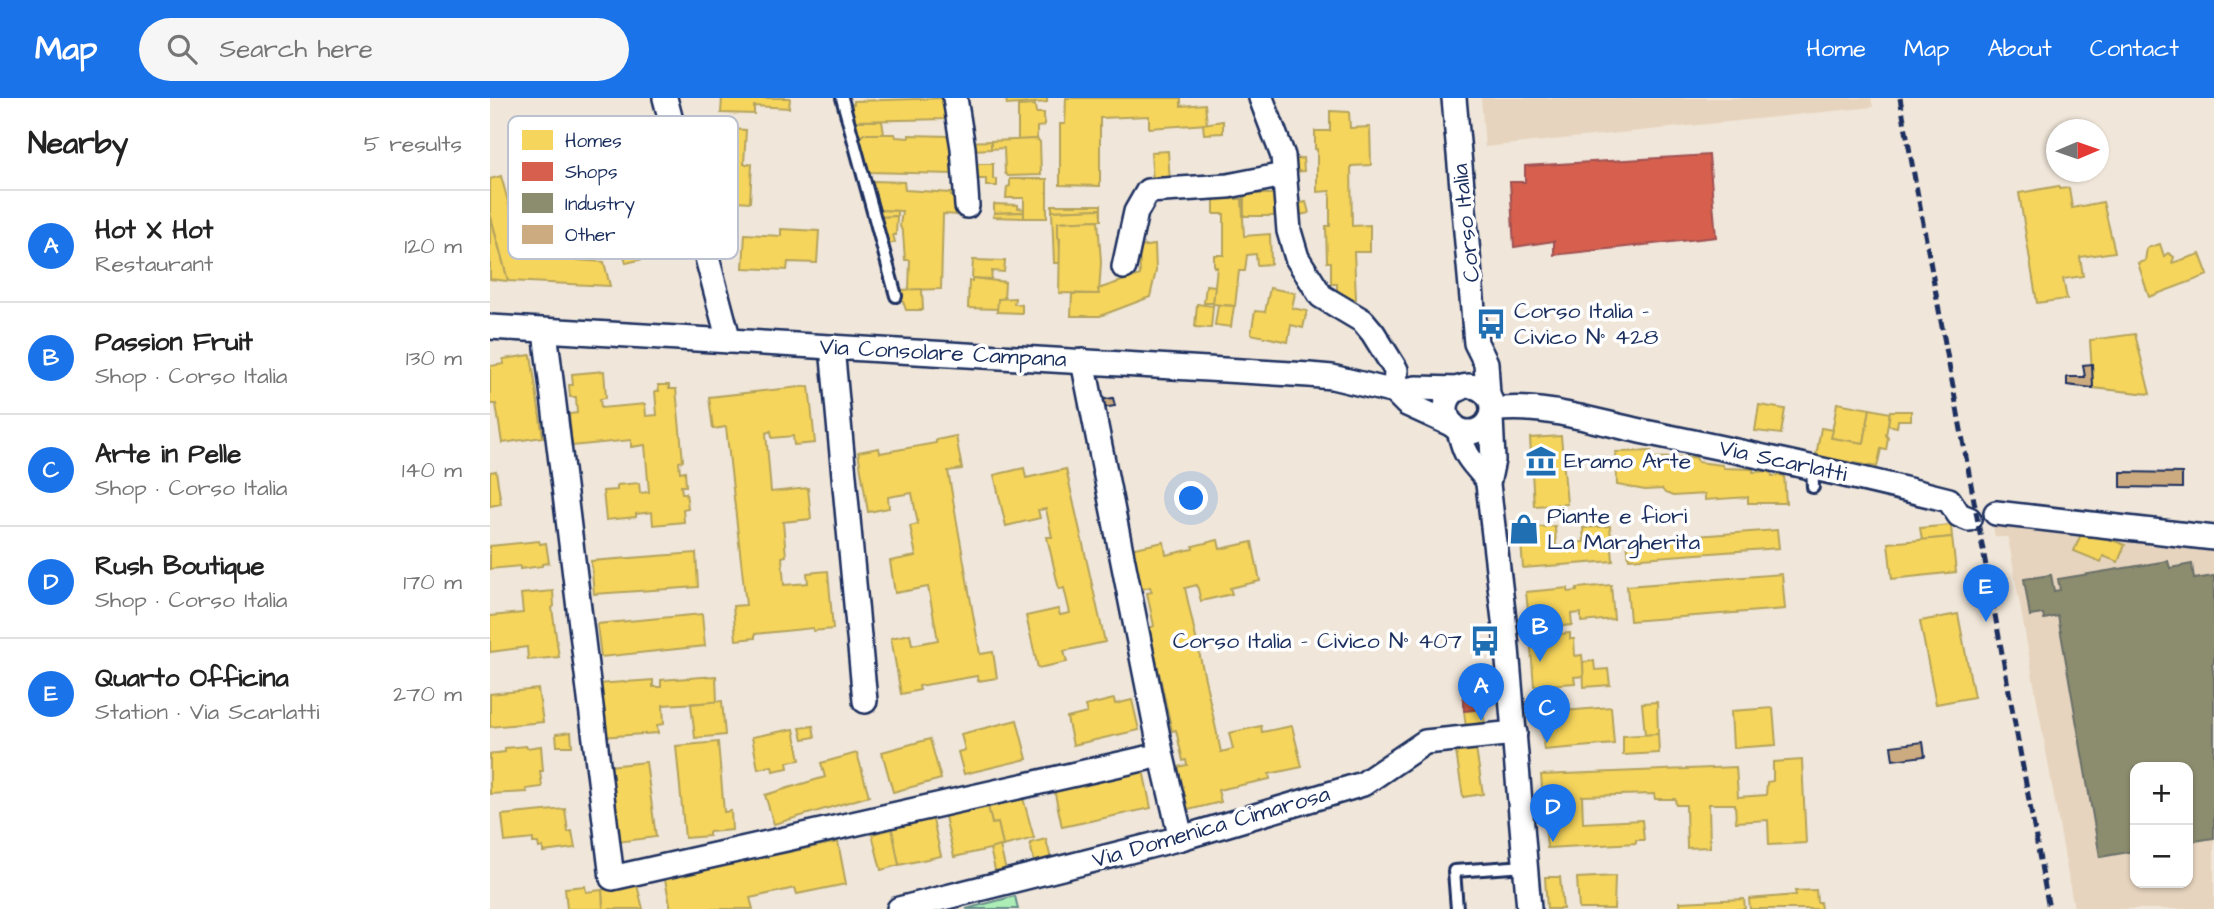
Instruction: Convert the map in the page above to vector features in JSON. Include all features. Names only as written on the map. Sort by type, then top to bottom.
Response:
[{"type":"street","points":[[665,98],[670,116]]},
{"type":"street","points":[[955,98],[963,148],[967,206]]},
{"type":"street","points":[[1261,98],[1283,156],[1289,231],[1297,258],[1321,296],[1363,321],[1373,334],[1396,370],[1395,392]]},
{"type":"street","name":"Corso Italia","points":[[1454,98],[1477,348],[1486,363],[1480,400],[1493,460],[1488,481],[1515,733],[1529,909]]},
{"type":"street","points":[[1124,267],[1136,212],[1148,191],[1228,186],[1284,175]]},
{"type":"street","points":[[707,259],[729,341]]},
{"type":"street","name":"Via Consolare Campana","points":[[490,327],[1309,375],[1332,377],[1395,392],[1416,388],[1480,400]]},
{"type":"street","points":[[545,331],[612,878],[1147,758]]},
{"type":"street","points":[[832,347],[865,701]]},
{"type":"street","points":[[1083,361],[1162,757],[1181,838]]},
{"type":"street","name":"Via Consolare Campana","points":[[1395,392],[1407,404],[1456,428]]},
{"type":"street","points":[[1456,428],[1474,432],[1481,429],[1480,400],[1449,399],[1447,413],[1470,462],[1488,481]]},
{"type":"street","name":"Via Scarlatti","points":[[1480,400],[1560,414],[1813,477],[1948,500],[1959,515],[1969,519]]},
{"type":"street","points":[[1996,513],[2214,538]]},
{"type":"street","name":"Via Domenica Cimarosa","points":[[899,909],[1181,838],[1363,784],[1425,742],[1515,733]]},
{"type":"lane","points":[[842,98],[896,296]]},
{"type":"lane","points":[[1457,909],[1454,872],[1526,866]]},
{"type":"shaded area","points":[[1481,98],[1871,98],[1873,107],[1485,147]]},
{"type":"shaded area","points":[[1989,503],[2143,523],[2214,548],[2214,909],[2074,909],[2008,537],[1995,537]]},
{"type":"green space","points":[[1015,896],[1018,909],[966,909]]},
{"type":"building: Homes","points":[[722,98],[790,98],[789,108],[754,106],[754,114],[721,113]]},
{"type":"building: Homes","points":[[946,98],[947,119],[853,121],[849,105],[854,104],[854,101]]},
{"type":"building: Homes","points":[[1006,98],[1047,98],[1047,102],[1007,105]]},
{"type":"building: Homes","points":[[1066,98],[1181,98],[1181,106],[1205,104],[1207,124],[1149,128],[1149,116],[1100,118],[1100,186],[1060,185],[1060,124],[1065,124]]},
{"type":"building: Homes","points":[[1035,105],[1036,113],[1044,113],[1044,126],[1037,127],[1037,139],[1018,140],[1018,106]]},
{"type":"building: Homes","points":[[1330,111],[1349,112],[1350,128],[1370,127],[1371,165],[1351,166],[1352,226],[1370,225],[1370,252],[1354,252],[1356,299],[1346,300],[1337,293],[1337,284],[1331,284],[1326,226],[1330,226],[1330,191],[1317,192],[1315,131],[1330,131]]},
{"type":"building: Homes","points":[[853,121],[882,121],[884,134],[863,134],[857,137]]},
{"type":"building: Homes","points":[[1223,121],[1223,133],[1204,134],[1203,124]]},
{"type":"building: Homes","points":[[738,129],[746,130],[744,164],[752,164],[750,202],[738,201]]},
{"type":"building: Homes","points":[[863,134],[895,134],[896,137],[909,138],[909,135],[950,136],[950,159],[954,159],[954,174],[867,172],[857,137]]},
{"type":"building: Homes","points":[[1037,139],[1040,142],[1041,175],[1008,176],[1005,173],[1004,148],[991,149],[991,141]]},
{"type":"building: Homes","points":[[991,141],[991,149],[973,150],[964,142]]},
{"type":"building: Homes","points":[[1168,151],[1170,183],[1153,184],[1151,152]]},
{"type":"building: Homes","points":[[1303,158],[1304,171],[1293,172],[1292,160]]},
{"type":"building: Homes","points":[[968,164],[993,164],[993,179],[997,179],[997,186],[986,186],[986,179],[970,179]]},
{"type":"building: Homes","points":[[501,176],[508,201],[508,259],[604,262],[610,286],[508,281],[490,213],[490,179]]},
{"type":"building: Homes","points":[[1010,179],[1047,179],[1047,218],[1024,218],[1024,198],[1006,198]]},
{"type":"building: Homes","points":[[873,181],[904,182],[905,190],[951,193],[954,202],[959,203],[959,215],[943,214],[941,289],[909,290],[910,260],[905,260],[900,226],[902,211],[878,210]]},
{"type":"building: Homes","points":[[2059,186],[2059,189],[2069,188],[2072,208],[2103,202],[2115,252],[2080,257],[2083,276],[2063,279],[2067,299],[2037,303],[2019,193]]},
{"type":"building: Homes","points":[[1244,194],[1274,194],[1274,216],[1244,216]]},
{"type":"building: Homes","points":[[1214,199],[1242,199],[1244,236],[1270,234],[1271,264],[1257,265],[1256,254],[1247,255],[1245,271],[1239,271],[1235,306],[1213,304],[1217,267],[1214,267],[1214,255],[1224,255],[1224,214],[1214,214]]},
{"type":"building: Homes","points":[[1306,202],[1309,213],[1295,216],[1292,205]]},
{"type":"building: Homes","points":[[994,204],[1018,205],[1024,212],[994,213]]},
{"type":"building: Homes","points":[[1052,205],[1101,205],[1101,209],[1052,211]]},
{"type":"building: Homes","points":[[1101,209],[1101,220],[1058,222],[1061,263],[1054,263],[1052,211]]},
{"type":"building: Homes","points":[[878,210],[897,211],[897,216],[880,217]]},
{"type":"building: Homes","points":[[1024,212],[1024,218],[993,217],[994,213]]},
{"type":"building: Homes","points":[[490,215],[508,281],[490,279]]},
{"type":"building: Homes","points":[[897,216],[896,235],[893,235],[895,242],[887,245],[880,217]]},
{"type":"building: Homes","points":[[1098,220],[1101,262],[1099,294],[1059,293],[1058,222]]},
{"type":"building: Homes","points":[[781,229],[819,231],[817,263],[788,262],[787,270],[743,268],[745,234],[781,236]]},
{"type":"building: Homes","points":[[2160,244],[2164,256],[2168,253],[2174,257],[2172,263],[2200,254],[2208,275],[2149,297],[2138,263],[2145,261],[2147,248]]},
{"type":"building: Homes","points":[[1155,245],[1156,271],[1150,297],[1100,316],[1071,316],[1072,294],[1099,294],[1098,289],[1140,275],[1139,247]]},
{"type":"building: Homes","points":[[625,259],[643,259],[626,263]]},
{"type":"building: Homes","points":[[973,260],[1005,261],[1004,272],[992,271],[991,279],[972,278]]},
{"type":"building: Homes","points":[[972,278],[1005,282],[1004,299],[998,299],[998,309],[968,308],[969,281],[972,281]]},
{"type":"building: Homes","points":[[1206,285],[1215,286],[1213,303],[1204,303]]},
{"type":"building: Homes","points":[[1270,288],[1295,293],[1292,308],[1307,311],[1303,328],[1291,325],[1288,342],[1251,334],[1255,311],[1265,312]]},
{"type":"building: Homes","points":[[922,289],[923,310],[906,310],[899,290]]},
{"type":"building: Homes","points":[[1015,298],[1014,304],[1022,305],[1022,313],[997,312],[998,299]]},
{"type":"building: Homes","points":[[1197,304],[1213,306],[1211,328],[1195,327]]},
{"type":"building: Homes","points":[[1218,305],[1234,306],[1231,327],[1215,325]]},
{"type":"building: Homes","points":[[2135,334],[2150,394],[2093,388],[2090,340]]},
{"type":"building: Homes","points":[[531,355],[543,437],[502,443],[496,404],[490,404],[490,366],[504,364],[503,359]]},
{"type":"building: Homes","points":[[604,371],[606,398],[600,399],[601,408],[645,404],[646,416],[657,415],[655,391],[659,391],[658,385],[669,385],[669,389],[676,389],[683,461],[679,462],[680,472],[685,471],[686,486],[681,486],[682,493],[686,493],[688,508],[683,509],[684,522],[653,525],[652,512],[636,514],[636,517],[606,520],[603,491],[617,490],[617,485],[639,483],[640,493],[649,492],[645,445],[631,447],[631,440],[572,446],[569,414],[577,413],[576,397],[570,397],[572,374]]},
{"type":"building: Homes","points":[[809,386],[815,443],[794,445],[793,436],[772,438],[771,431],[766,433],[771,492],[808,488],[811,519],[783,522],[786,556],[782,557],[784,585],[808,583],[807,573],[828,571],[833,629],[813,631],[813,628],[755,634],[755,638],[736,640],[733,606],[746,605],[726,427],[713,429],[709,397]]},
{"type":"building: Homes","points":[[1837,403],[1870,409],[1864,443],[1831,438]]},
{"type":"building: Homes","points":[[1759,405],[1785,409],[1781,434],[1755,431]]},
{"type":"building: Homes","points":[[1870,409],[1890,413],[1886,450],[1881,449],[1877,467],[1816,456],[1821,428],[1833,430],[1831,438],[1864,443]]},
{"type":"building: Homes","points":[[1890,411],[1911,411],[1911,420],[1898,420],[1897,427],[1888,425]]},
{"type":"building: Homes","points":[[956,436],[962,469],[948,471],[980,654],[993,652],[997,678],[978,681],[977,676],[919,686],[920,690],[901,694],[891,638],[910,634],[912,645],[938,640],[928,587],[895,593],[890,561],[916,556],[910,526],[918,524],[912,493],[888,497],[889,508],[868,512],[858,452],[879,448],[880,453],[936,443],[936,440]]},
{"type":"building: Homes","points":[[1561,436],[1567,504],[1534,506],[1530,438]]},
{"type":"building: Homes","points":[[1651,451],[1651,458],[1696,457],[1698,462],[1722,465],[1724,468],[1753,469],[1753,472],[1771,471],[1772,476],[1784,475],[1786,503],[1748,503],[1748,497],[1705,500],[1705,494],[1673,496],[1662,489],[1645,490],[1617,485],[1616,452]]},
{"type":"building: Homes","points":[[1024,468],[1026,478],[1066,469],[1105,642],[1064,651],[1067,662],[1038,668],[1026,616],[1058,609],[1060,615],[1070,613],[1064,588],[1059,589],[1047,537],[1052,537],[1046,509],[1038,510],[1040,518],[1006,526],[994,475]]},
{"type":"building: Homes","points":[[496,471],[501,504],[490,506],[490,472]]},
{"type":"building: Homes","points":[[1951,525],[1952,537],[1922,540],[1920,528]]},
{"type":"building: Homes","points":[[1555,526],[1556,548],[1565,547],[1564,543],[1584,542],[1583,528],[1610,526],[1613,561],[1523,568],[1520,528]]},
{"type":"building: Homes","points":[[2083,529],[2125,545],[2118,562],[2103,556],[2101,562],[2074,551]]},
{"type":"building: Homes","points":[[1777,530],[1779,548],[1629,559],[1627,541]]},
{"type":"building: Homes","points":[[1952,537],[1956,572],[1892,579],[1888,543]]},
{"type":"building: Homes","points":[[1218,540],[1220,549],[1252,542],[1260,581],[1230,588],[1232,594],[1201,601],[1197,585],[1185,588],[1221,752],[1233,749],[1229,733],[1261,726],[1262,732],[1292,726],[1302,767],[1269,774],[1270,779],[1218,790],[1221,802],[1188,810],[1178,767],[1187,765],[1186,760],[1183,761],[1176,730],[1172,731],[1149,628],[1154,626],[1147,593],[1152,592],[1150,587],[1139,590],[1130,549],[1164,542],[1166,555]]},
{"type":"building: Homes","points":[[539,541],[540,544],[546,543],[549,563],[520,569],[520,566],[490,569],[490,546]]},
{"type":"building: Homes","points":[[696,553],[698,587],[594,594],[591,561]]},
{"type":"building: Homes","points":[[1782,574],[1785,609],[1630,621],[1627,586]]},
{"type":"building: Homes","points":[[1611,585],[1614,619],[1581,622],[1581,613],[1571,614],[1572,625],[1530,629],[1526,592],[1568,588],[1568,592],[1577,591],[1577,588]]},
{"type":"building: Homes","points":[[553,591],[552,608],[559,657],[528,660],[527,647],[490,652],[490,616],[523,613],[521,594]]},
{"type":"building: Homes","points":[[702,614],[705,646],[601,657],[597,624]]},
{"type":"building: Homes","points":[[1958,614],[1974,697],[1936,704],[1920,621]]},
{"type":"building: Homes","points":[[1570,633],[1570,639],[1574,639],[1575,656],[1582,655],[1584,676],[1574,677],[1575,683],[1534,686],[1530,636]]},
{"type":"building: Homes","points":[[1594,661],[1595,670],[1608,669],[1610,685],[1584,687],[1583,662]]},
{"type":"building: Homes","points":[[1491,675],[1493,693],[1463,696],[1461,679]]},
{"type":"building: Homes","points":[[716,676],[717,702],[663,705],[664,724],[657,725],[658,733],[600,737],[597,684],[653,680],[653,687],[661,687],[661,680]]},
{"type":"building: Homes","points":[[538,689],[543,722],[490,727],[490,694]]},
{"type":"building: Homes","points":[[1114,699],[1115,704],[1132,700],[1139,730],[1073,745],[1067,718],[1087,713],[1085,706]]},
{"type":"building: Homes","points":[[722,701],[725,735],[695,738],[691,704]]},
{"type":"building: Homes","points":[[1657,702],[1658,734],[1645,735],[1642,703]]},
{"type":"building: Homes","points":[[1611,707],[1614,744],[1544,750],[1540,713]]},
{"type":"building: Homes","points":[[1773,708],[1776,745],[1733,748],[1731,711]]},
{"type":"building: Homes","points":[[1483,709],[1485,726],[1466,728],[1464,711]]},
{"type":"building: Homes","points":[[1017,720],[1027,759],[964,774],[958,752],[965,750],[961,734]]},
{"type":"building: Homes","points":[[813,726],[815,737],[803,739],[800,728]]},
{"type":"building: Homes","points":[[794,729],[800,760],[787,762],[788,768],[773,771],[772,766],[758,769],[752,737]]},
{"type":"building: Homes","points":[[571,732],[572,746],[557,746],[556,734]]},
{"type":"building: Homes","points":[[1658,734],[1659,753],[1623,755],[1623,736]]},
{"type":"building: Homes","points":[[930,739],[941,779],[893,792],[882,752]]},
{"type":"building: Homes","points":[[718,742],[724,812],[731,811],[732,830],[685,838],[676,746]]},
{"type":"building: Homes","points":[[541,746],[542,787],[526,789],[527,792],[490,794],[490,754],[505,752],[505,748]]},
{"type":"building: Homes","points":[[1476,749],[1483,794],[1463,797],[1456,752]]},
{"type":"building: Homes","points":[[857,753],[869,796],[774,824],[765,795],[825,777],[821,763]]},
{"type":"building: Homes","points":[[1802,760],[1806,843],[1769,845],[1768,820],[1736,822],[1735,804],[1709,804],[1710,847],[1687,848],[1686,805],[1676,805],[1675,799],[1655,799],[1654,794],[1582,796],[1583,823],[1642,820],[1644,840],[1636,840],[1636,843],[1547,848],[1541,775],[1736,767],[1738,797],[1766,795],[1767,782],[1773,781],[1773,762]]},
{"type":"building: Homes","points":[[646,762],[656,837],[618,842],[609,766]]},
{"type":"building: Homes","points":[[1143,770],[1151,808],[1062,827],[1054,789]]},
{"type":"building: Homes","points":[[1023,798],[1034,838],[1003,846],[998,823],[992,824],[987,802],[990,801],[992,806]]},
{"type":"building: Homes","points":[[987,802],[992,824],[998,823],[1003,846],[954,857],[944,812]]},
{"type":"building: Homes","points":[[565,809],[568,832],[572,831],[575,848],[543,852],[543,847],[539,848],[538,843],[533,843],[533,839],[505,842],[502,815]]},
{"type":"building: Homes","points":[[932,815],[941,856],[899,865],[890,824]]},
{"type":"building: Homes","points":[[892,829],[899,865],[881,870],[872,834]]},
{"type":"building: Homes","points":[[1046,839],[1052,863],[1035,867],[1030,843]]},
{"type":"building: Homes","points":[[838,842],[846,884],[797,894],[795,888],[750,898],[753,909],[671,909],[664,875]]},
{"type":"building: Homes","points":[[1000,846],[1006,871],[996,874],[990,849]]},
{"type":"building: Homes","points":[[1615,876],[1614,909],[1579,909],[1577,878]]},
{"type":"building: Homes","points":[[1545,877],[1560,877],[1563,909],[1547,909]]},
{"type":"building: Homes","points":[[636,881],[643,909],[603,909],[602,890]]},
{"type":"building: Homes","points":[[585,886],[586,892],[602,890],[603,909],[567,909],[565,888]]},
{"type":"building: Homes","points":[[1816,890],[1821,909],[1750,909],[1749,899],[1796,895],[1795,891]]},
{"type":"building: Homes","points":[[1744,899],[1745,909],[1681,909],[1680,902]]},
{"type":"building: Shops","points":[[1709,155],[1716,237],[1554,255],[1554,241],[1514,247],[1510,182],[1525,182],[1525,166]]},
{"type":"building: Shops","points":[[1481,694],[1483,709],[1464,711],[1463,696]]},
{"type":"building: Industry","points":[[2168,561],[2170,568],[2192,564],[2194,579],[2214,576],[2214,838],[2193,841],[2193,762],[2130,762],[2130,852],[2100,857],[2058,616],[2044,619],[2043,614],[2030,616],[2024,579],[2051,575],[2054,591],[2060,590],[2058,579]]},
{"type":"building: Other","points":[[2092,364],[2093,388],[2067,385],[2067,377],[2085,377],[2083,365]]},
{"type":"building: Other","points":[[1113,398],[1115,406],[1102,408],[1100,400]]},
{"type":"building: Other","points":[[2121,472],[2182,473],[2182,488],[2121,487]]},
{"type":"building: Other","points":[[1923,742],[1925,756],[1893,760],[1891,746]]},
{"type":"railway","points":[[1900,98],[2049,909]]},
{"type":"place","name":"Corso Italia - Civico N° 428","points":[[1491,324]]},
{"type":"place","name":"Eramo Arte","points":[[1541,461]]},
{"type":"place","name":"Piante e fiori La Margherita","points":[[1524,529]]},
{"type":"place","name":"Quarto Officina","points":[[1986,622]]},
{"type":"place","name":"Corso Italia - Civico N° 407","points":[[1485,641]]},
{"type":"place","name":"Passion Fruit","points":[[1540,662]]},
{"type":"place","name":"Hot X Hot","points":[[1481,721]]},
{"type":"place","name":"Arte in Pelle","points":[[1547,743]]},
{"type":"place","name":"Rush Boutique","points":[[1553,842]]}]
